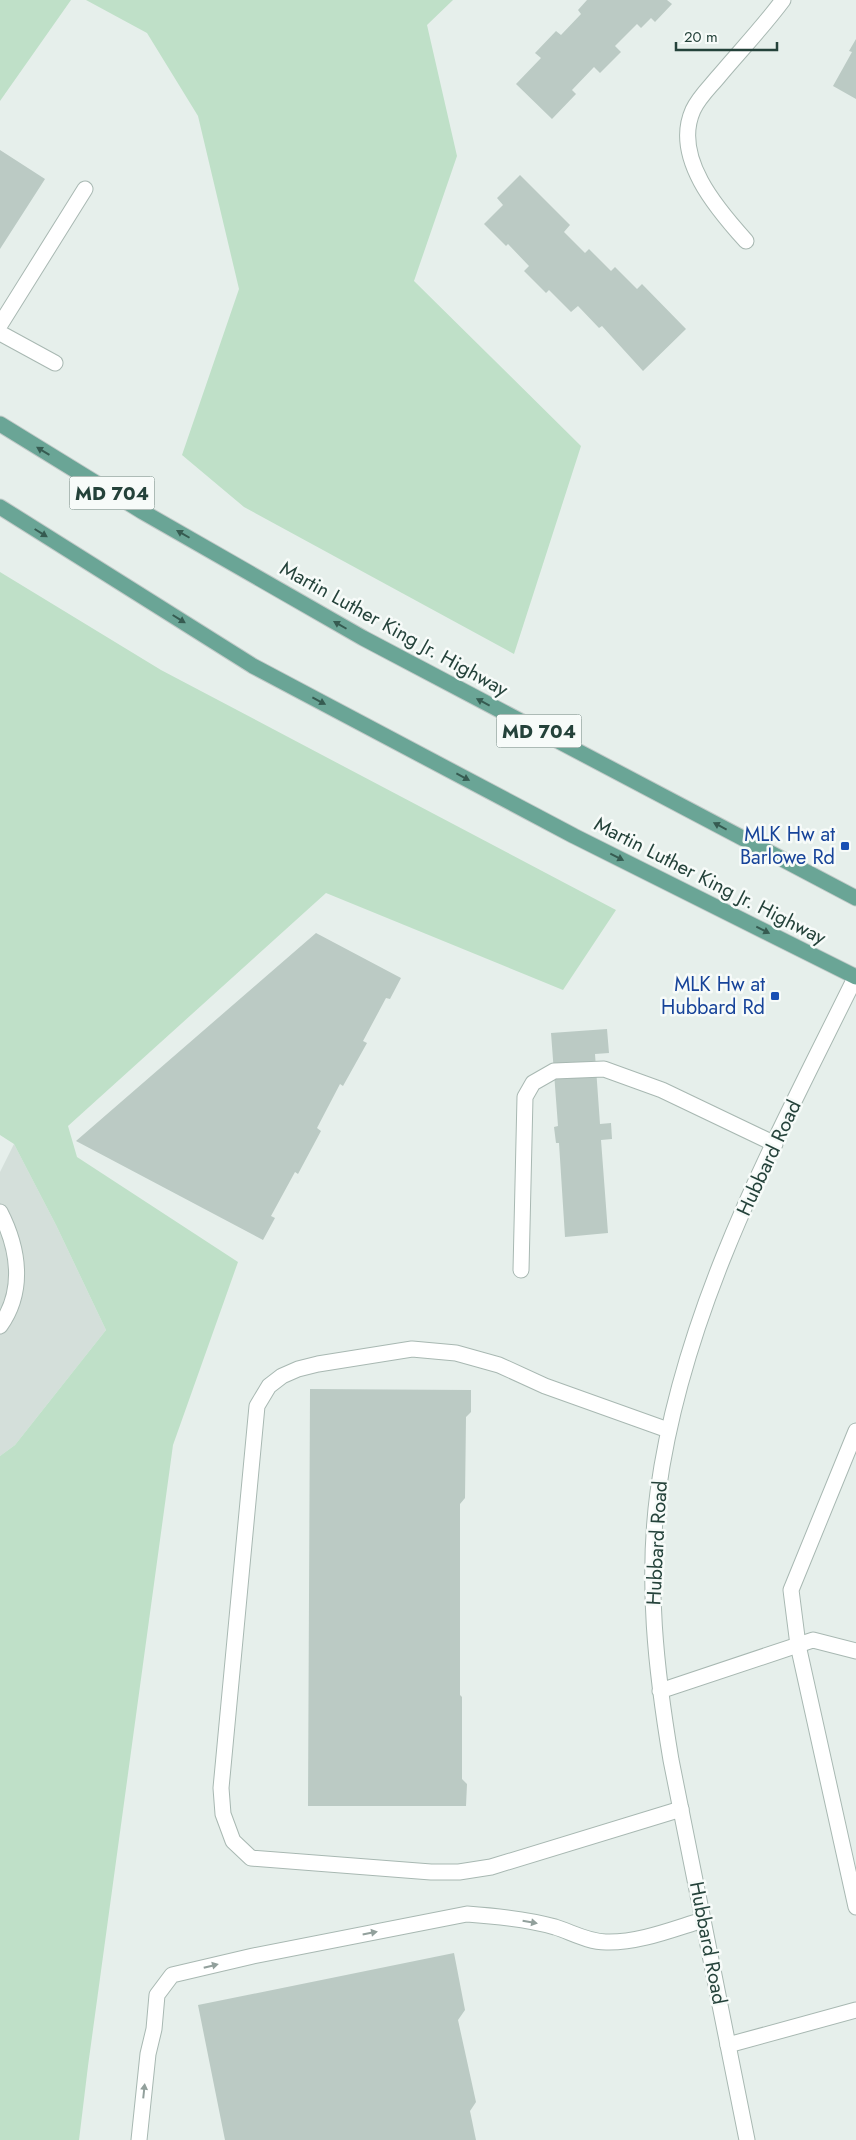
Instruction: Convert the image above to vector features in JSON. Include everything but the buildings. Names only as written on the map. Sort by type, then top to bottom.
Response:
[{"type":"main road","name":"Martin Luther King Jr. Highway","points":[[0,424],[143,512],[363,638],[856,898]]},
{"type":"main road","name":"Martin Luther King Jr. Highway","points":[[0,507],[253,666],[574,836],[856,977]]},
{"type":"street","points":[[746,241],[706,193],[697,173],[689,144],[690,120],[699,99],[771,17],[783,0]]},
{"type":"street","points":[[0,325],[85,189]]},
{"type":"street","points":[[0,333],[55,363]]},
{"type":"street","name":"Hubbard Road","points":[[747,2140],[681,1809],[660,1691],[653,1622],[654,1552],[658,1494],[668,1430],[678,1388],[698,1324],[728,1245],[856,977]]},
{"type":"street","points":[[521,1270],[525,1097],[533,1083],[554,1071],[604,1069],[662,1090],[775,1144]]},
{"type":"street","points":[[0,1212],[14,1248],[18,1267],[15,1297],[8,1316],[0,1326]]},
{"type":"street","points":[[668,1430],[545,1386],[498,1366],[456,1353],[412,1349],[318,1364],[298,1369],[282,1376],[269,1386],[257,1406],[221,1788],[223,1814],[232,1841],[250,1858],[431,1872],[459,1872],[491,1867],[681,1809]]},
{"type":"street","points":[[856,1431],[791,1590],[798,1645],[856,1907]]},
{"type":"street","points":[[660,1691],[814,1640],[856,1651]]},
{"type":"street","points":[[139,2140],[148,2054],[154,2029],[157,1995],[172,1975],[253,1956],[467,1914],[488,1915],[553,1926],[606,1942],[638,1939],[703,1920]]},
{"type":"street","points":[[728,2045],[856,2010]]},
{"type":"shaded area","points":[[14,1144],[56,1225],[106,1330],[15,1445],[0,1456],[0,1172]]},
{"type":"green space","points":[[0,0],[71,0],[0,101]]},
{"type":"green space","points":[[86,0],[453,0],[427,25],[457,156],[414,281],[581,446],[514,654],[244,507],[182,455],[239,289],[198,116],[147,33]]},
{"type":"green space","points":[[0,572],[161,670],[616,910],[563,990],[326,893],[68,1126],[77,1157],[238,1262],[173,1445],[79,2140],[0,2140],[0,1456],[15,1445],[106,1330],[56,1225],[14,1144],[0,1135]]},
{"type":"place","name":"MLK Hw at Barlowe Rd","points":[[845,846]]},
{"type":"place","name":"MLK Hw at Hubbard Rd","points":[[775,996]]}]
